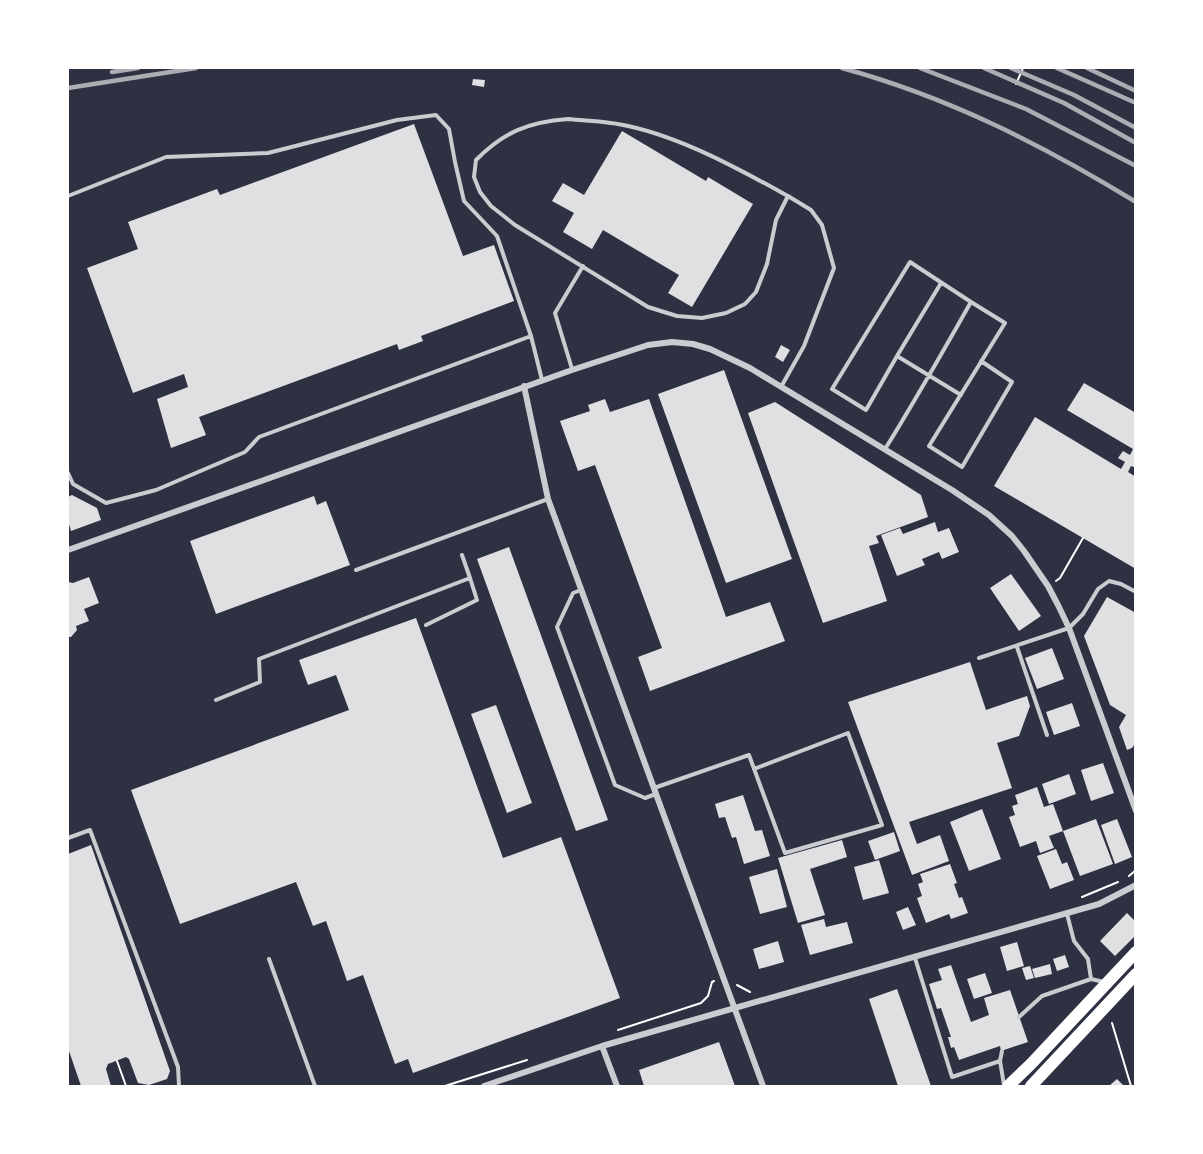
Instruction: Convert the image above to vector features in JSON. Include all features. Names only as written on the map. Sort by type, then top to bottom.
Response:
[{"type":"main road","points":[[1006,1086],[1031,1064],[1136,952]]},
{"type":"main road","points":[[1031,1086],[1136,974]]},
{"type":"street","points":[[68,550],[524,386],[648,345],[672,342],[710,349],[735,360],[781,387],[989,515],[1024,551],[1048,586],[1069,628],[1136,811]]},
{"type":"street","points":[[524,386],[548,499],[763,1086]]},
{"type":"street","points":[[484,1086],[602,1046],[1067,914],[1099,904],[1136,885]]},
{"type":"street","points":[[602,1046],[616,1086]]},
{"type":"lane","points":[[68,196],[166,157],[268,153],[397,120],[436,116],[449,129],[464,201],[497,236],[531,336],[542,380]]},
{"type":"lane","points":[[781,387],[804,346],[834,268],[822,225],[811,210],[788,196],[734,166],[658,134],[626,125],[568,119],[542,121],[519,129],[493,143],[476,160],[474,177],[480,192],[491,206],[515,225],[648,307],[677,316],[702,318],[726,314],[745,304],[756,292],[767,264],[776,220],[788,196]]},
{"type":"lane","points":[[941,283],[866,410],[832,388],[910,262],[1005,323],[981,361],[929,446],[962,467],[1012,382],[981,361]]},
{"type":"lane","points":[[572,370],[555,313],[583,266]]},
{"type":"lane","points":[[885,449],[971,302]]},
{"type":"lane","points":[[68,473],[74,484],[106,503],[156,489],[245,452],[259,437],[531,336]]},
{"type":"lane","points":[[897,356],[961,395]]},
{"type":"lane","points":[[356,570],[548,499]]},
{"type":"lane","points":[[426,625],[477,600],[462,555]]},
{"type":"lane","points":[[216,700],[261,682],[259,659],[470,578]]},
{"type":"lane","points":[[979,658],[1069,628],[1083,614],[1098,589],[1109,581],[1136,592]]},
{"type":"lane","points":[[582,590],[573,593],[557,627],[615,785],[645,798],[655,791],[749,754],[754,769],[785,853],[882,825],[848,733],[754,769]]},
{"type":"lane","points":[[1017,647],[1047,735]]},
{"type":"lane","points":[[68,838],[90,830],[178,1067],[179,1086]]},
{"type":"lane","points":[[1067,914],[1074,941],[1088,959],[1091,979]]},
{"type":"lane","points":[[915,958],[952,1077],[999,1062]]},
{"type":"lane","points":[[269,959],[315,1086]]},
{"type":"lane","points":[[1019,1017],[1042,996],[1091,979],[1108,982]]},
{"type":"lane","points":[[1002,1051],[999,1062],[1006,1086]]},
{"type":"path","points":[[1016,84],[1023,68]]},
{"type":"path","points":[[1048,586],[1060,578],[1083,538]]},
{"type":"path","points":[[1074,900],[1118,882]]},
{"type":"path","points":[[609,1033],[701,1003],[708,996],[712,982],[732,975],[739,987],[754,992]]},
{"type":"path","points":[[1112,1023],[1131,1086]]},
{"type":"path","points":[[445,1086],[533,1058]]},
{"type":"path","points":[[117,1061],[126,1086]]},
{"type":"building","points":[[473,79],[485,80],[484,87],[472,85]]},
{"type":"building","points":[[414,124],[463,256],[494,245],[514,301],[421,336],[423,341],[399,350],[397,344],[199,417],[206,435],[171,448],[157,399],[188,387],[184,374],[133,393],[87,268],[138,249],[128,222],[217,189],[220,195]]},
{"type":"building","points":[[622,131],[706,181],[708,177],[753,204],[692,307],[668,293],[679,275],[603,230],[592,249],[563,232],[574,213],[552,201],[563,183],[584,195]]},
{"type":"building","points":[[781,345],[790,350],[783,362],[775,357]]},
{"type":"building","points":[[724,370],[792,559],[726,583],[658,394]]},
{"type":"building","points":[[1084,383],[1136,413],[1136,468],[1131,466],[1128,472],[1136,477],[1136,569],[994,486],[1035,417],[1121,469],[1125,462],[1118,458],[1123,451],[1130,455],[1133,449],[1067,410]]},
{"type":"building","points":[[605,399],[610,412],[649,399],[726,617],[770,602],[785,641],[650,691],[638,657],[662,648],[595,465],[578,471],[560,421],[590,411],[588,405]]},
{"type":"building","points":[[775,402],[921,495],[928,517],[876,536],[879,543],[869,546],[887,601],[823,623],[748,413]]},
{"type":"building","points":[[72,495],[97,508],[101,520],[71,531],[68,521],[68,497]]},
{"type":"building","points":[[314,496],[317,505],[326,501],[350,565],[216,614],[190,541]]},
{"type":"building","points":[[935,522],[938,532],[949,528],[959,552],[942,559],[939,552],[922,559],[925,565],[897,576],[881,535],[900,528],[903,534]]},
{"type":"building","points":[[509,547],[608,820],[576,831],[477,559]]},
{"type":"building","points":[[1011,574],[1041,616],[1019,631],[990,588]]},
{"type":"building","points":[[89,577],[99,603],[84,609],[89,621],[76,626],[77,630],[71,637],[68,637],[68,582],[73,583]]},
{"type":"building","points":[[1107,597],[1136,613],[1136,742],[1132,748],[1127,750],[1119,727],[1126,715],[1110,705],[1084,636]]},
{"type":"building","points":[[416,618],[503,858],[561,837],[620,998],[413,1073],[408,1059],[395,1064],[363,975],[347,981],[326,921],[313,926],[296,882],[180,924],[131,790],[349,710],[336,675],[308,685],[299,660]]},
{"type":"building","points":[[1052,648],[1064,679],[1037,689],[1025,658]]},
{"type":"building","points":[[970,662],[986,710],[1027,696],[1030,706],[1019,736],[997,743],[1012,788],[909,822],[917,844],[940,835],[949,861],[912,875],[848,702]]},
{"type":"building","points":[[1072,703],[1080,726],[1054,735],[1046,712]]},
{"type":"building","points":[[496,705],[532,803],[507,813],[471,714]]},
{"type":"building","points":[[1103,763],[1114,793],[1091,801],[1081,770]]},
{"type":"building","points":[[1069,774],[1076,794],[1049,804],[1042,784]]},
{"type":"building","points":[[1037,787],[1044,807],[1053,804],[1063,831],[1049,836],[1054,848],[1040,853],[1036,841],[1020,847],[1009,817],[1015,815],[1012,806],[1018,804],[1015,795]]},
{"type":"building","points":[[743,795],[755,831],[762,830],[770,856],[744,864],[736,837],[732,838],[725,817],[719,818],[715,804]]},
{"type":"building","points":[[982,809],[1001,859],[969,871],[950,822]]},
{"type":"building","points":[[1096,819],[1113,864],[1080,876],[1063,831]]},
{"type":"building","points":[[1117,819],[1132,857],[1115,864],[1101,825]]},
{"type":"building","points":[[894,832],[900,851],[875,860],[868,841]]},
{"type":"building","points":[[842,840],[847,857],[810,869],[825,915],[798,923],[778,858]]},
{"type":"building","points":[[91,845],[170,1071],[167,1079],[149,1085],[138,1083],[129,1059],[126,1057],[108,1064],[106,1069],[111,1086],[81,1086],[68,1048],[68,854]]},
{"type":"building","points":[[1056,849],[1062,864],[1067,862],[1074,880],[1050,889],[1037,856]]},
{"type":"building","points":[[879,860],[889,893],[863,900],[854,867]]},
{"type":"building","points":[[950,864],[957,883],[954,884],[959,898],[962,897],[968,913],[951,919],[949,914],[926,923],[917,898],[922,896],[918,884],[923,882],[920,874]]},
{"type":"building","points":[[777,869],[787,907],[760,914],[749,877]]},
{"type":"building","points":[[908,907],[916,925],[903,930],[896,912]]},
{"type":"building","points":[[1127,913],[1136,922],[1136,935],[1115,956],[1100,941]]},
{"type":"building","points":[[824,919],[826,927],[847,922],[853,943],[810,955],[801,925]]},
{"type":"building","points":[[778,941],[784,962],[759,969],[753,949]]},
{"type":"building","points":[[1017,942],[1024,966],[1007,971],[1000,947]]},
{"type":"building","points":[[1065,955],[1069,967],[1057,971],[1053,959]]},
{"type":"building","points":[[1050,964],[1052,974],[1035,978],[1032,969]]},
{"type":"building","points":[[951,965],[971,1022],[989,1015],[984,998],[1010,990],[1028,1042],[1001,1051],[1000,1046],[959,1060],[954,1047],[951,1048],[948,1037],[951,1037],[941,1008],[937,1009],[929,984],[942,980],[938,969]]},
{"type":"building","points":[[1030,966],[1034,978],[1026,980],[1022,968]]},
{"type":"building","points":[[985,973],[992,993],[974,999],[967,979]]},
{"type":"building","points":[[897,989],[931,1086],[898,1086],[869,999]]},
{"type":"building","points":[[719,1042],[735,1086],[644,1086],[639,1070]]},
{"type":"building","points":[[1117,1079],[1124,1086],[1109,1086]]},
{"type":"railway","points":[[112,72],[138,68]]},
{"type":"railway","points":[[68,88],[196,68]]},
{"type":"railway","points":[[842,68],[920,93],[994,124],[1066,161],[1136,202]]},
{"type":"railway","points":[[920,68],[1026,109],[1136,166]]},
{"type":"railway","points":[[984,68],[1064,103],[1136,143]]},
{"type":"railway","points":[[1011,68],[1074,95],[1136,128]]},
{"type":"railway","points":[[1057,68],[1136,103]]},
{"type":"railway","points":[[1087,68],[1136,91]]}]
